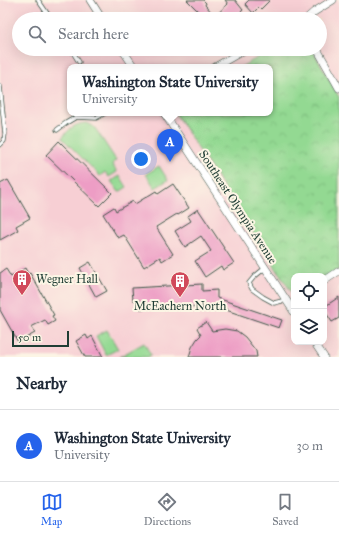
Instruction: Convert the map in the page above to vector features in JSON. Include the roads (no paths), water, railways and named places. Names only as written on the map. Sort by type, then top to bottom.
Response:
[{"type":"street","points":[[90,0],[98,12]]},
{"type":"street","points":[[314,12],[333,0]]},
{"type":"street","points":[[220,64],[234,56]]},
{"type":"street","points":[[321,56],[339,88]]},
{"type":"street","name":"Southeast Olympia Avenue","points":[[166,116],[265,268],[289,301]]},
{"type":"street","points":[[327,278],[339,271]]},
{"type":"street","points":[[316,345],[324,357]]},
{"type":"lane","points":[[38,0],[46,12]]},
{"type":"lane","points":[[75,56],[79,62]]},
{"type":"lane","points":[[0,86],[5,134],[4,141],[0,145]]},
{"type":"lane","points":[[57,130],[76,117],[96,118],[100,116]]},
{"type":"lane","points":[[265,268],[249,283],[252,289],[274,303],[289,301]]},
{"type":"place","name":"Washington State University","points":[[170,162]]},
{"type":"place","name":"Wegner Hall","points":[[22,296]]},
{"type":"place","name":"McEachern North","points":[[180,298]]}]
